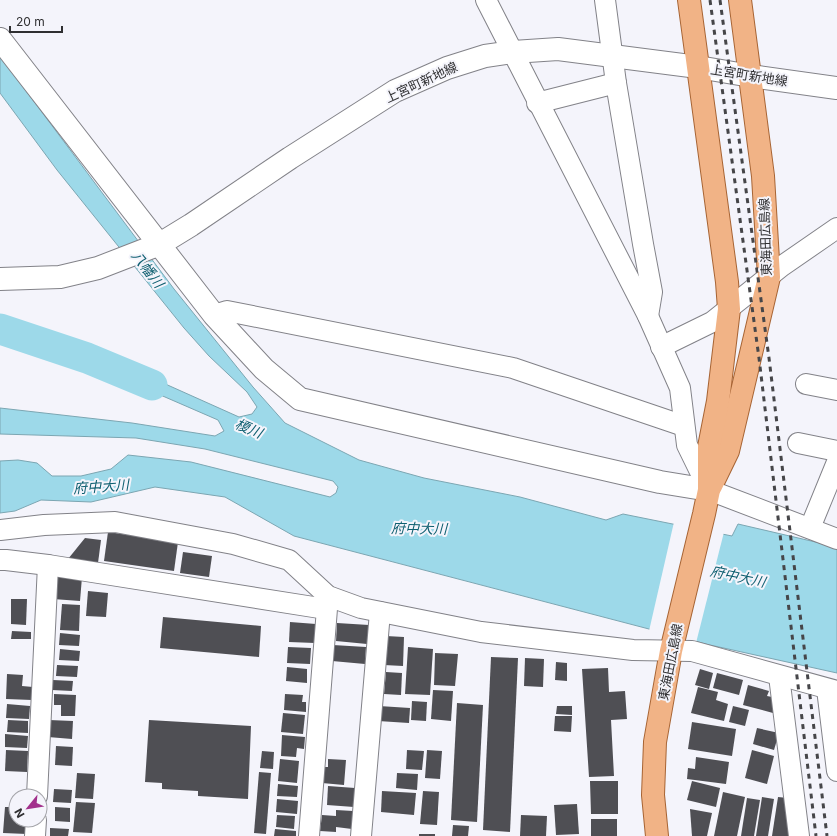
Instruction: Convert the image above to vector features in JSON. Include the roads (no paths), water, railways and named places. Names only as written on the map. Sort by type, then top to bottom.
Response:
[{"type":"main road","name":"東海田広島線","points":[[657,836],[653,794],[655,742],[672,645],[704,514],[708,490],[709,447],[718,401],[729,309],[725,268],[689,0]]},
{"type":"main road","name":"東海田広島線","points":[[708,490],[728,451],[769,277],[763,176],[740,0]]},
{"type":"main road","points":[[0,39],[153,246],[264,369],[300,399],[660,482],[708,490]]},
{"type":"main road","name":"上宮町新地線","points":[[0,279],[60,277],[98,268],[153,246],[191,225],[290,158],[395,91],[447,68],[485,56],[513,52],[558,49],[698,67],[837,88]]},
{"type":"street","points":[[486,0],[648,316],[680,388],[687,445],[708,490],[837,539]]},
{"type":"street","points":[[604,0],[616,84],[652,292],[648,316]]},
{"type":"street","points":[[538,103],[616,84]]},
{"type":"street","points":[[661,347],[712,322],[769,277],[837,228]]},
{"type":"street","points":[[214,315],[227,311],[513,368],[684,426]]},
{"type":"street","points":[[806,384],[837,390]]},
{"type":"street","points":[[798,443],[837,451]]},
{"type":"street","points":[[810,528],[837,462]]},
{"type":"street","points":[[0,528],[115,522],[233,544],[289,560],[327,602],[309,836]]},
{"type":"street","points":[[0,560],[327,602],[481,632],[633,650],[672,645],[832,690],[837,771]]},
{"type":"street","points":[[37,788],[48,565]]},
{"type":"street","points":[[361,836],[380,612]]},
{"type":"street","points":[[779,676],[799,836]]},
{"type":"water","points":[[0,56],[174,289],[253,387],[285,423],[359,460],[424,478],[520,497],[606,520],[623,514],[732,536],[738,524],[837,547],[837,673],[710,645],[294,536],[225,497],[155,487],[91,502],[41,500],[15,511],[0,513],[0,461],[18,460],[37,463],[52,476],[81,476],[111,469],[128,455],[191,462],[330,497],[336,493],[338,487],[333,481],[205,449],[136,438],[0,434],[0,408],[132,423],[215,436],[224,431],[218,420],[112,374],[114,361],[239,417],[252,414],[257,407],[247,392],[209,356],[184,328],[57,170],[0,93]]},
{"type":"waterway","name":"榎川","points":[[0,329],[87,358],[152,385]]},
{"type":"railway","points":[[710,0],[759,358],[816,836]]},
{"type":"railway","points":[[720,0],[769,358],[827,836]]},
{"type":"water label","name":"八幡川","points":[[148,269]]},
{"type":"water label","name":"府中大川","points":[[101,486]]},
{"type":"water label","name":"府中大川","points":[[419,528]]},
{"type":"water label","name":"府中大川","points":[[738,576]]}]
